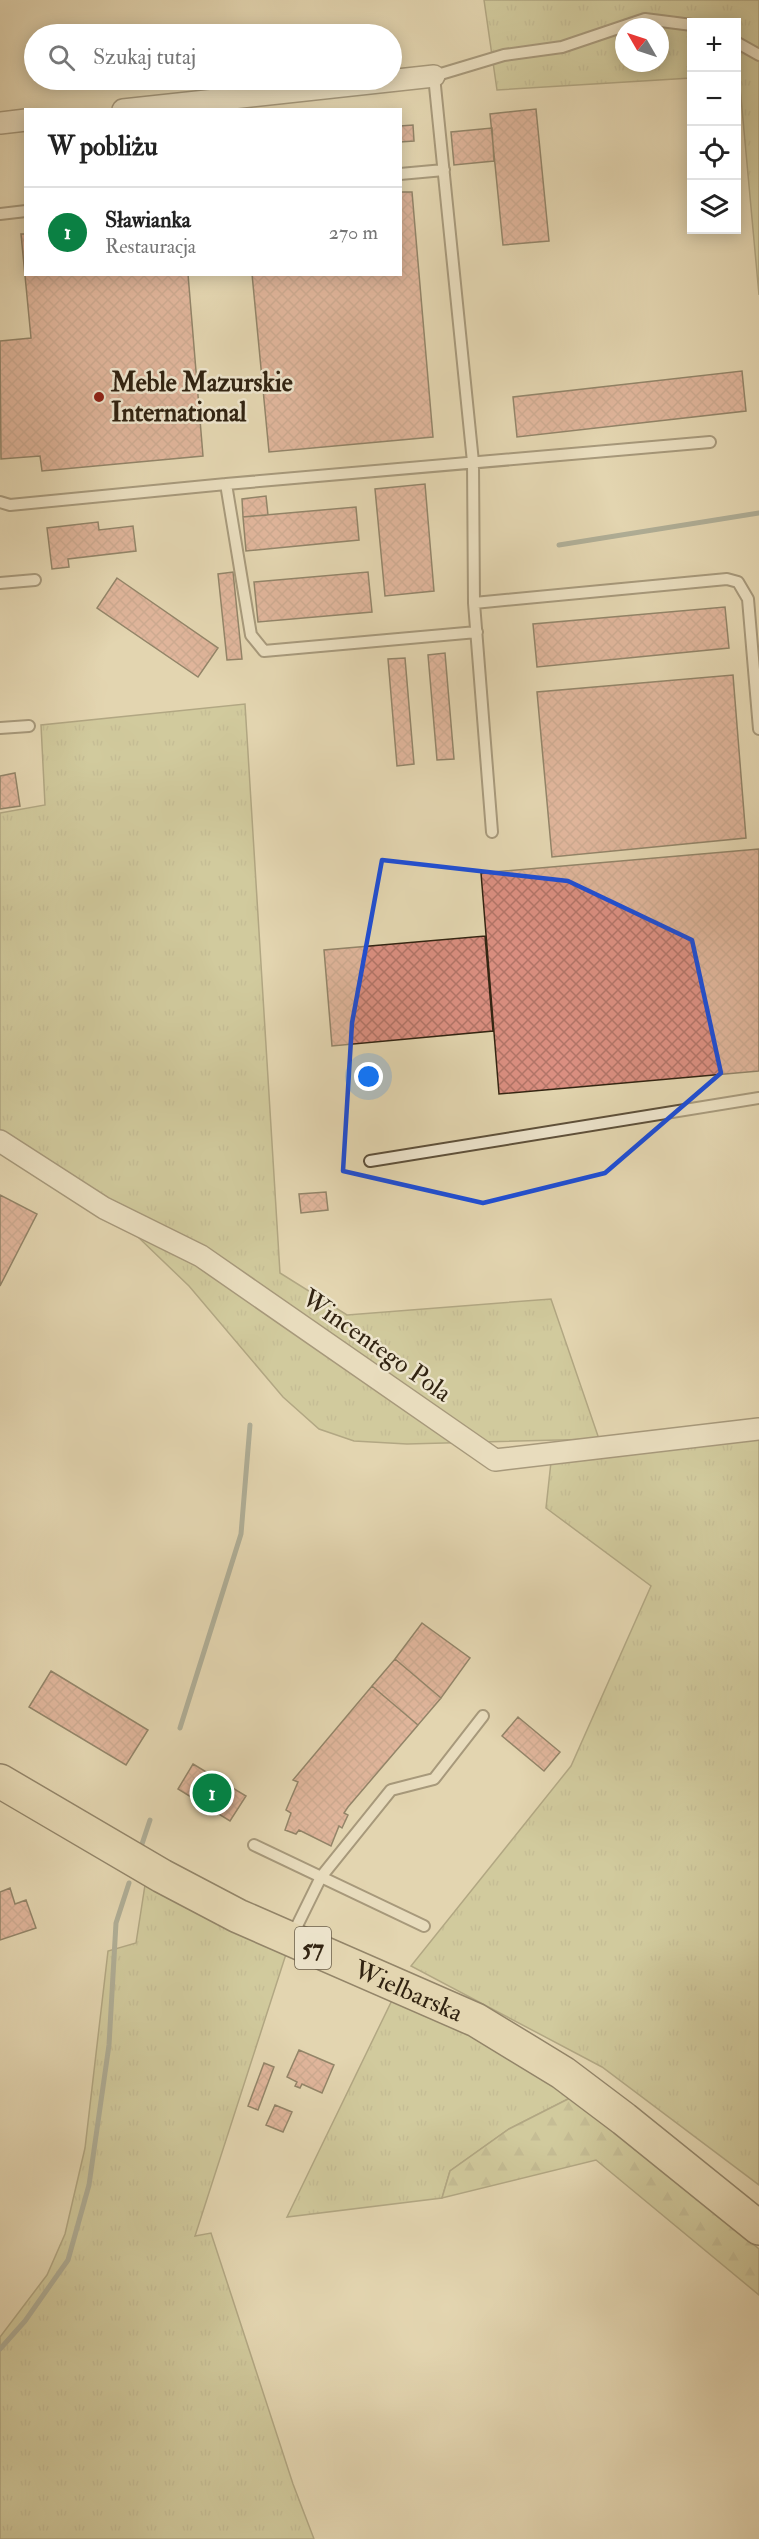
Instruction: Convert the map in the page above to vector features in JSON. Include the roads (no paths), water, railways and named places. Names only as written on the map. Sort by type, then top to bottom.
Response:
[{"type":"main road","name":"Wielbarska","points":[[0,1781],[167,1878],[238,1916],[476,2020],[563,2073],[759,2228]]},
{"type":"street","points":[[402,79],[434,76]]},
{"type":"street","points":[[141,108],[306,90]]},
{"type":"street","points":[[0,123],[24,120]]},
{"type":"street","name":"Wincentego Pola","points":[[0,1142],[104,1208],[201,1256],[495,1460],[759,1429]]},
{"type":"lane","points":[[492,832],[474,603],[473,462],[434,76],[504,55],[562,47],[645,19],[687,24]]},
{"type":"lane","points":[[741,45],[759,55]]},
{"type":"lane","points":[[402,174],[444,170]]},
{"type":"lane","points":[[0,214],[24,211]]},
{"type":"lane","points":[[0,502],[10,506],[226,484],[710,442]]},
{"type":"lane","points":[[226,484],[251,635],[264,651],[477,633]]},
{"type":"lane","points":[[474,603],[728,579],[738,582],[748,599],[759,729]]},
{"type":"lane","points":[[0,583],[36,580]]},
{"type":"lane","points":[[0,728],[29,726]]},
{"type":"lane","points":[[370,1161],[759,1098]]},
{"type":"lane","points":[[291,1939],[321,1877],[392,1790],[434,1779],[483,1716]]},
{"type":"lane","points":[[254,1845],[424,1926]]},
{"type":"waterway","points":[[559,545],[759,513]]},
{"type":"waterway","points":[[180,1728],[241,1534],[250,1425]]},
{"type":"waterway","points":[[141,1847],[150,1820]]},
{"type":"waterway","points":[[0,2349],[25,2321],[68,2260],[89,2185],[109,2045],[116,1923],[129,1883]]},
{"type":"place","name":"Meble Mazurskie International","points":[[99,397]]},
{"type":"place","name":"Sławianka","points":[[212,1793]]}]
